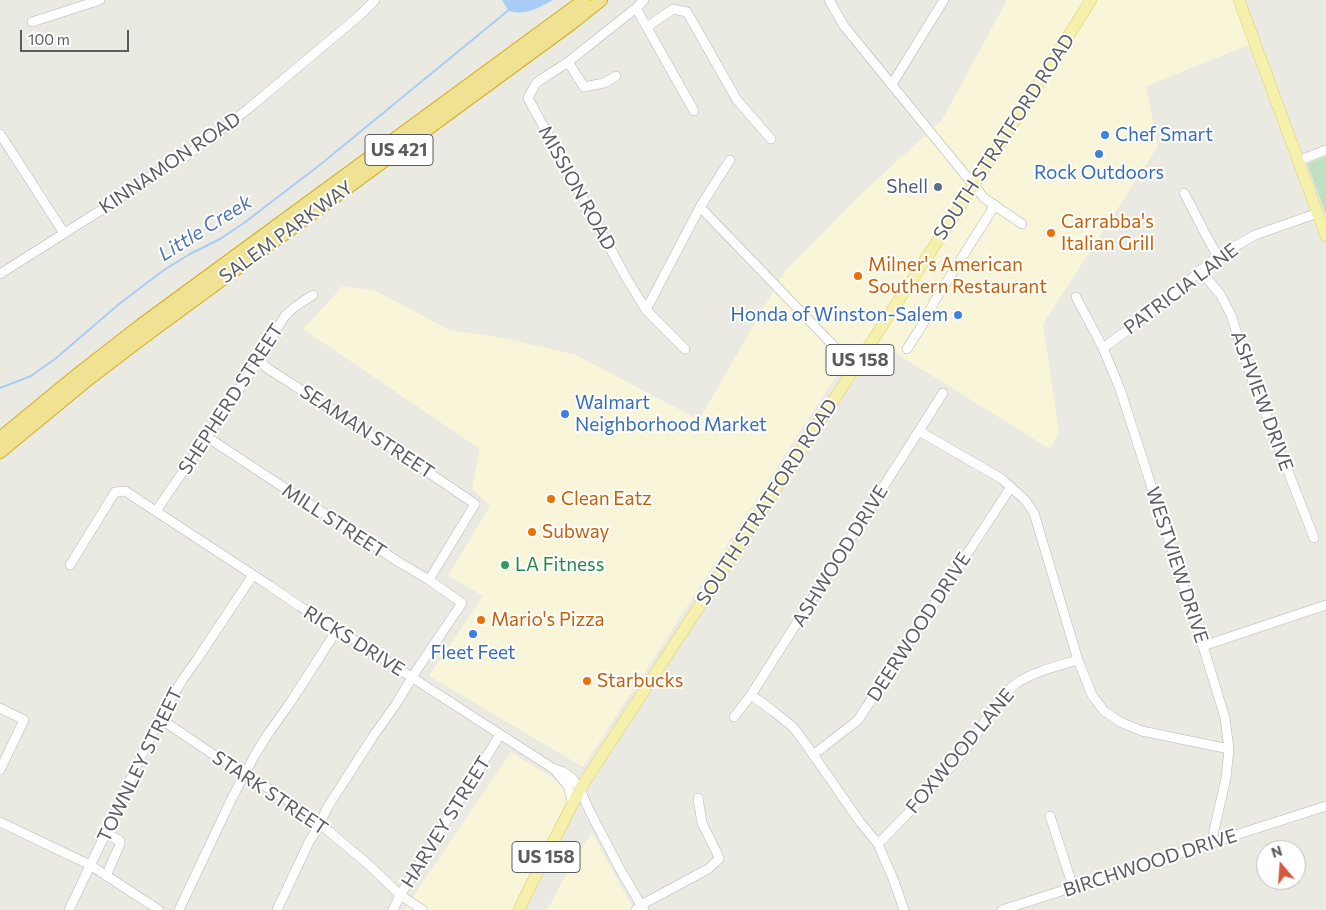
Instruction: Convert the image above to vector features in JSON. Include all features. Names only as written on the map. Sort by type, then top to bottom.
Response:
[{"type":"highway","name":"SALEM PARKWAY","points":[[0,438],[141,325],[584,0]]},
{"type":"highway","name":"SALEM PARKWAY","points":[[0,452],[85,382],[148,334],[571,24],[601,0]]},
{"type":"main road","name":"SOUTH STRATFORD ROAD","points":[[519,910],[580,789],[718,576],[782,482],[1091,0]]},
{"type":"main road","points":[[1239,0],[1326,236]]},
{"type":"street","points":[[32,22],[100,0]]},
{"type":"street","name":"KINNAMON ROAD","points":[[0,274],[165,167],[185,157],[248,109],[359,16],[367,3],[375,0]]},
{"type":"street","name":"MISSION ROAD","points":[[644,0],[568,62],[536,82],[528,98],[627,279],[646,310]]},
{"type":"street","points":[[829,0],[844,26],[984,198],[1022,224]]},
{"type":"street","points":[[892,84],[944,0]]},
{"type":"street","points":[[636,8],[694,111]]},
{"type":"street","points":[[646,27],[673,9],[687,12],[737,100],[771,139]]},
{"type":"street","points":[[568,62],[584,87],[604,83],[616,76]]},
{"type":"street","points":[[0,134],[64,233]]},
{"type":"street","points":[[1298,161],[1326,150]]},
{"type":"street","points":[[685,349],[646,310],[700,207],[730,160]]},
{"type":"street","points":[[1184,193],[1197,215],[1206,238],[1218,256]]},
{"type":"street","points":[[907,349],[995,205]]},
{"type":"street","points":[[700,207],[855,368]]},
{"type":"street","name":"PATRICIA LANE","points":[[1103,348],[1170,298],[1218,256],[1255,235],[1318,213]]},
{"type":"street","name":"ASHVIEW DRIVE","points":[[1200,270],[1220,294],[1231,315],[1249,371],[1314,538]]},
{"type":"street","name":"SHEPHERD STREET","points":[[156,511],[259,360],[285,316],[295,306],[313,295]]},
{"type":"street","name":"WESTVIEW DRIVE","points":[[1076,297],[1103,348],[1120,389],[1203,646],[1224,718],[1229,749],[1226,778],[1211,844]]},
{"type":"street","name":"SEAMAN STREET","points":[[259,360],[267,368],[475,504],[429,580]]},
{"type":"street","name":"ASHWOOD DRIVE","points":[[734,717],[751,696],[943,393]]},
{"type":"street","points":[[919,431],[1002,479],[1025,500],[1034,513],[1078,660],[1092,695],[1104,710],[1120,722],[1142,731],[1229,749]]},
{"type":"street","name":"MILL STREET","points":[[207,437],[462,603],[412,678]]},
{"type":"street","name":"DEERWOOD DRIVE","points":[[814,755],[858,720],[1011,487]]},
{"type":"street","name":"RICKS DRIVE","points":[[70,565],[115,492],[125,492],[500,735],[554,769],[562,771],[573,779],[580,789]]},
{"type":"street","name":"TOWNLEY STREET","points":[[69,910],[159,718],[253,575]]},
{"type":"street","points":[[1203,646],[1326,605]]},
{"type":"street","points":[[179,910],[244,774],[268,734],[337,630]]},
{"type":"street","name":"FOXWOOD LANE","points":[[878,844],[955,762],[1011,688],[1028,677],[1078,660]]},
{"type":"street","points":[[277,910],[309,842],[328,808],[412,678]]},
{"type":"street","points":[[751,696],[773,710],[793,727],[860,822],[878,844],[904,910]]},
{"type":"street","points":[[0,708],[24,720],[0,770]]},
{"type":"street","name":"STARK STREET","points":[[159,718],[210,753],[289,801],[369,865],[400,895],[423,910]]},
{"type":"street","name":"HARVEY STREET","points":[[393,910],[400,895],[500,735]]},
{"type":"street","name":"RICKS DRIVE","points":[[554,769],[568,786],[573,804]]},
{"type":"street","points":[[580,789],[640,908],[708,869],[719,859],[702,823],[698,798]]},
{"type":"street","name":"BIRCHWOOD DRIVE","points":[[1002,910],[1326,806]]},
{"type":"street","points":[[1050,816],[1073,887]]},
{"type":"street","points":[[0,822],[90,865],[159,910]]},
{"type":"street","points":[[106,833],[120,841],[106,876]]},
{"type":"shaded area","points":[[1007,0],[1234,0],[1251,44],[1146,86],[1158,146],[1043,324],[1059,433],[1050,449],[897,354],[858,347],[837,375],[583,767],[429,676],[483,596],[448,576],[490,506],[472,489],[480,449],[303,329],[343,286],[376,291],[449,330],[504,338],[576,355],[699,420],[785,271],[859,196],[942,120]]},
{"type":"shaded area","points":[[511,752],[572,790],[514,910],[404,910]]},
{"type":"shaded area","points":[[592,833],[634,910],[547,910],[574,860]]},
{"type":"green space","points":[[1326,156],[1326,214],[1307,164]]},
{"type":"water","points":[[502,0],[553,0],[521,13],[509,11]]},
{"type":"waterway","name":"Little Creek","points":[[0,388],[31,376],[55,359],[119,304],[164,270],[220,239],[244,223],[321,164],[510,9]]},
{"type":"place","name":"Chef Smart","points":[[1105,135]]},
{"type":"place","name":"Rock Outdoors","points":[[1099,154]]},
{"type":"place","name":"Shell","points":[[938,187]]},
{"type":"place","name":"Carrabba's Italian Grill","points":[[1051,233]]},
{"type":"place","name":"Milner's American Southern Restaurant","points":[[858,276]]},
{"type":"place","name":"Honda of Winston-Salem","points":[[958,315]]},
{"type":"place","name":"Walmart Neighborhood Market","points":[[565,414]]},
{"type":"place","name":"Clean Eatz","points":[[551,499]]},
{"type":"place","name":"Subway","points":[[532,532]]},
{"type":"place","name":"LA Fitness","points":[[505,565]]},
{"type":"place","name":"Mario's Pizza","points":[[481,620]]},
{"type":"place","name":"Fleet Feet","points":[[473,634]]},
{"type":"place","name":"Starbucks","points":[[587,681]]}]
